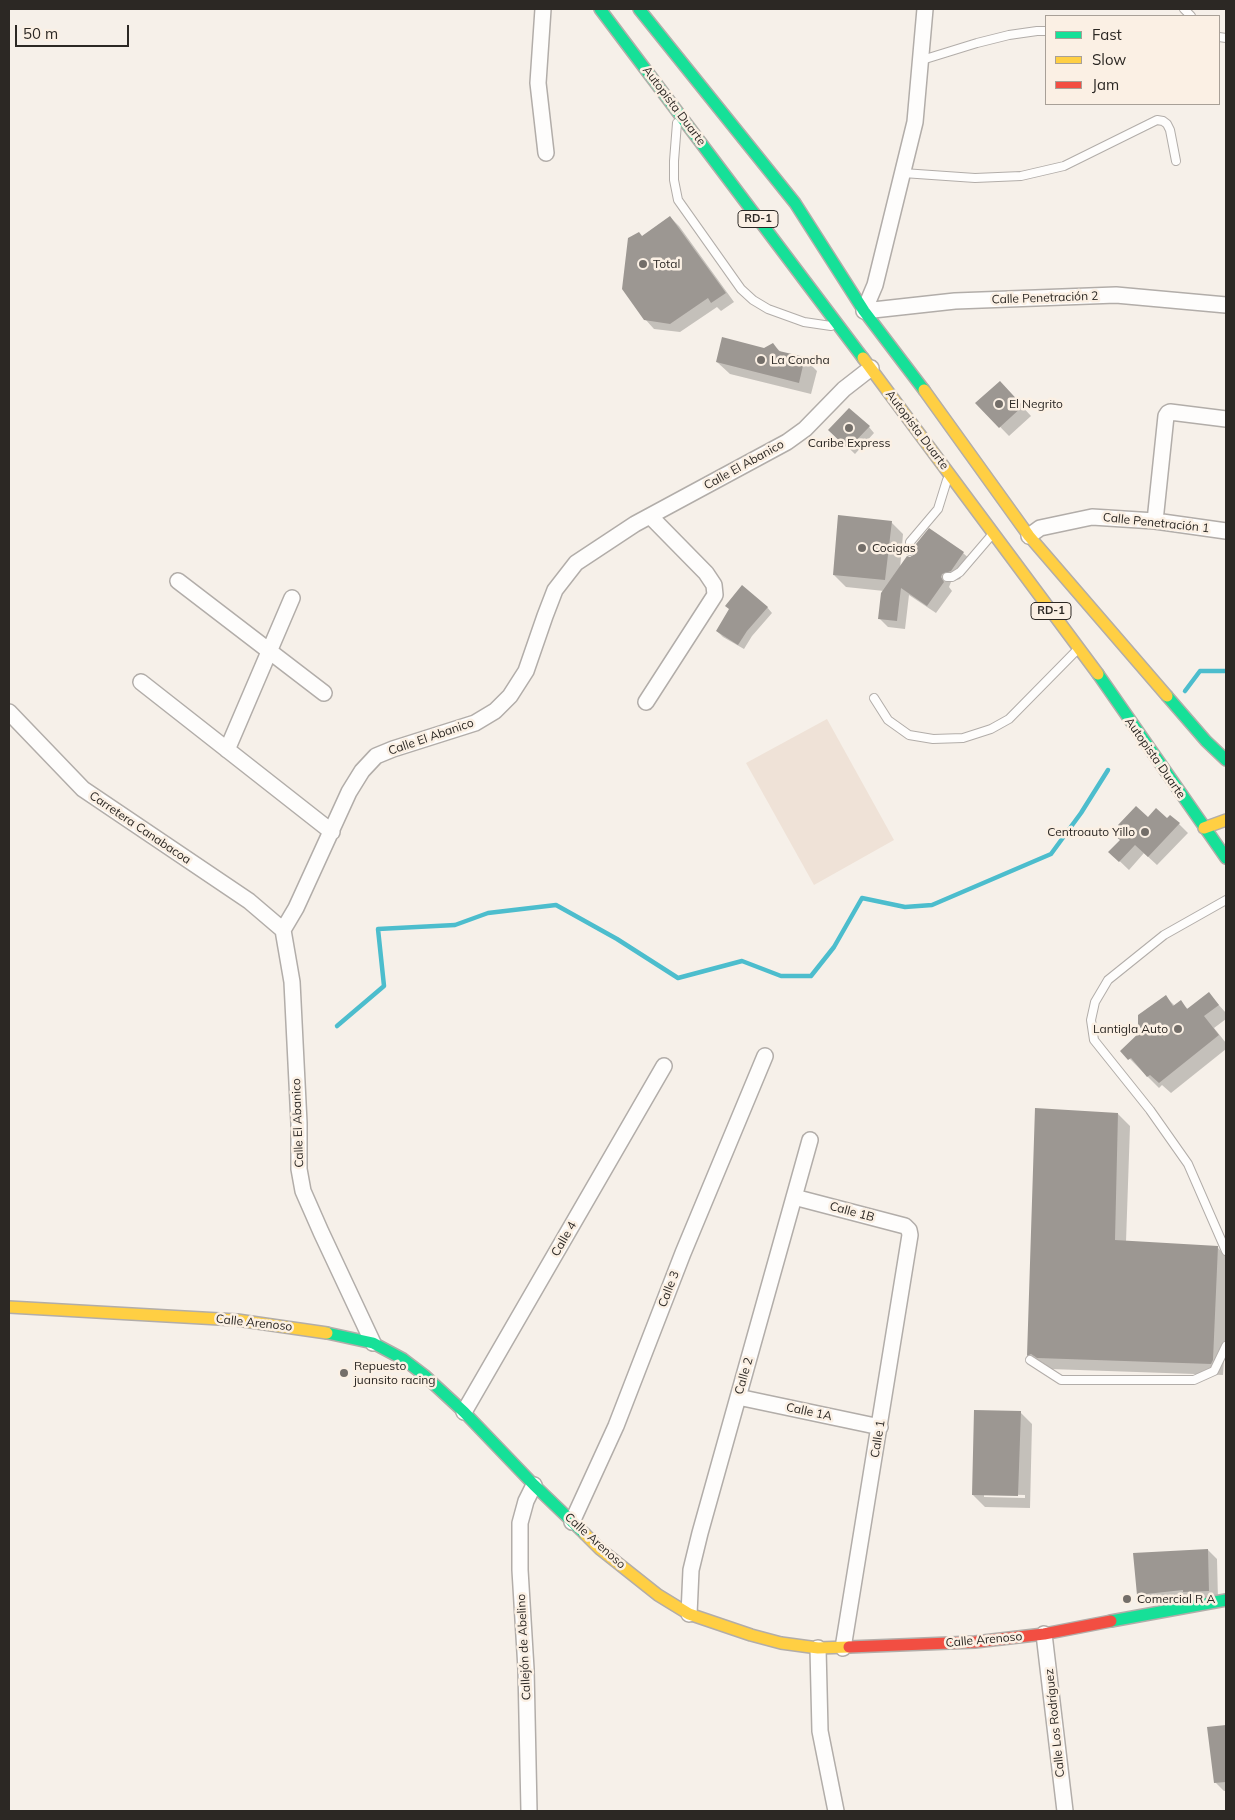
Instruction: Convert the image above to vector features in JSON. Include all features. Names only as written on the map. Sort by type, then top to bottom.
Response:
[{"type":"main road","name":"Autopista Duarte","points":[[600,9],[994,533],[1079,648],[1204,828],[1224,849]]},
{"type":"main road","name":"RD-1","points":[[640,9],[795,203],[864,311],[896,351],[984,476],[1029,536],[1206,741],[1226,760]]},
{"type":"main road","points":[[672,33],[732,124]]},
{"type":"main road","points":[[1204,828],[1226,820]]},
{"type":"main road","name":"Calle Arenoso","points":[[9,1307],[237,1320],[307,1329],[374,1343],[402,1359],[424,1375],[464,1412],[534,1485],[600,1549],[658,1595],[689,1614],[774,1641],[818,1648],[974,1642],[1044,1634],[1226,1600]]},
{"type":"street","points":[[543,9],[538,83],[546,153]]},
{"type":"street","points":[[864,311],[875,285],[915,122],[922,60],[925,9]]},
{"type":"street","name":"Calle Penetración 2","points":[[864,311],[955,302],[1116,295],[1226,305]]},
{"type":"street","name":"Calle El Abanico","points":[[374,1343],[303,1191],[299,1169],[299,1123],[292,982],[283,930],[296,908],[349,792],[362,771],[376,756],[475,723],[495,711],[510,696],[526,671],[556,590],[576,563],[635,524],[786,442],[805,429],[844,389],[871,368]]},
{"type":"street","points":[[1155,521],[1166,416],[1168,413],[1226,419]]},
{"type":"street","points":[[646,702],[715,595],[714,585],[706,573],[650,516]]},
{"type":"street","name":"Calle Penetración 1","points":[[1029,536],[1040,528],[1092,517],[1155,521],[1226,531]]},
{"type":"street","points":[[178,581],[324,693]]},
{"type":"street","points":[[227,750],[292,598]]},
{"type":"street","points":[[141,682],[332,832]]},
{"type":"street","name":"Carretera Canabacoa","points":[[9,712],[83,789],[249,901],[283,930]]},
{"type":"street","name":"Calle 3","points":[[572,1522],[616,1426],[683,1253],[765,1056]]},
{"type":"street","name":"Calle 4","points":[[464,1412],[664,1066]]},
{"type":"street","name":"Calle 2","points":[[689,1614],[691,1570],[695,1551],[810,1140]]},
{"type":"street","name":"Calle 1B","points":[[794,1197],[905,1226],[909,1230]]},
{"type":"street","name":"Calle 1","points":[[844,1648],[910,1235],[909,1230]]},
{"type":"street","name":"Calle 1A","points":[[738,1397],[880,1427]]},
{"type":"street","name":"Callejón de Abelino","points":[[529,1811],[520,1523],[526,1501],[534,1485]]},
{"type":"street","name":"Calle Los Rodríguez","points":[[1044,1634],[1065,1811]]},
{"type":"street","points":[[818,1648],[820,1731],[836,1811]]},
{"type":"lane","points":[[922,60],[1009,35],[1037,31],[1045,32]]},
{"type":"lane","points":[[678,111],[674,161],[674,180],[678,200],[741,289],[753,300],[768,308],[804,322],[840,328]]},
{"type":"lane","points":[[903,173],[975,178],[1021,176],[1064,166],[1157,120],[1167,124],[1170,130],[1176,161]]},
{"type":"lane","points":[[910,551],[910,542],[938,509],[950,474]]},
{"type":"lane","points":[[947,577],[952,577],[960,572],[994,533]]},
{"type":"lane","points":[[874,698],[888,720],[908,735],[933,739],[963,738],[991,729],[1009,719],[1079,648]]},
{"type":"lane","points":[[1226,900],[1164,935],[1108,980],[1095,1002],[1090,1020],[1094,1040],[1150,1110],[1188,1164],[1226,1251]]},
{"type":"lane","points":[[1030,1360],[1061,1380],[1194,1380],[1214,1371],[1226,1346]]},
{"type":"shaded area","points":[[827,719],[894,840],[814,885],[746,763]]},
{"type":"building","points":[[670,216],[726,293],[711,303],[708,298],[670,324],[644,320],[622,289],[628,238],[639,232],[642,236]]},
{"type":"building","name":"La Concha","points":[[722,337],[764,348],[773,343],[779,351],[805,357],[799,383],[716,362]]},
{"type":"building","name":"El Negrito","points":[[1000,381],[1023,406],[999,428],[975,403]]},
{"type":"building","name":"Caribe Express","points":[[849,408],[870,426],[848,449],[828,430]]},
{"type":"building","name":"Cocigas","points":[[838,515],[892,521],[885,580],[833,575]]},
{"type":"building","name":"Cocigas","points":[[929,528],[964,552],[951,571],[942,574],[941,577],[944,582],[927,606],[901,588],[897,621],[878,619],[881,593],[907,556],[910,557],[915,554],[916,544]]},
{"type":"building","points":[[742,585],[768,607],[747,631],[738,645],[716,631],[729,609],[725,606]]},
{"type":"building","name":"Centroauto Yillo","points":[[1136,806],[1148,817],[1156,808],[1167,818],[1170,815],[1180,823],[1148,857],[1135,845],[1119,862],[1108,852],[1120,840],[1115,836],[1122,829],[1118,825]]},
{"type":"building","name":"Lantigla Auto","points":[[1209,992],[1219,1005],[1204,1016],[1219,1035],[1159,1083],[1150,1075],[1147,1077],[1131,1058],[1128,1060],[1120,1051],[1142,1030],[1138,1024],[1138,1015],[1166,995],[1173,1006],[1181,1000],[1187,1009]]},
{"type":"building","points":[[1035,1108],[1118,1113],[1115,1240],[1218,1246],[1213,1360],[1211,1364],[1037,1358],[1031,1354],[1027,1356]]},
{"type":"building","points":[[974,1410],[1021,1411],[1018,1496],[972,1495]]},
{"type":"building","points":[[1208,1549],[1209,1591],[1183,1592],[1183,1590],[1137,1595],[1133,1553]]},
{"type":"building","points":[[1226,1725],[1226,1782],[1214,1783],[1207,1727]]},
{"type":"waterway","points":[[1185,691],[1200,671],[1226,671]]},
{"type":"waterway","points":[[337,1026],[384,986],[378,929],[455,925],[488,913],[556,905],[617,939],[678,978],[742,961],[781,976],[811,976],[834,947],[862,898],[905,907],[932,905],[1051,854],[1081,813],[1108,770]]},
{"type":"traffic: fast","points":[[600,9],[863,358]]},
{"type":"traffic: fast","points":[[639,9],[795,203],[864,311],[924,390]]},
{"type":"traffic: fast","points":[[1098,674],[1226,858]]},
{"type":"traffic: fast","points":[[1167,696],[1206,741],[1226,760]]},
{"type":"traffic: fast","points":[[327,1333],[373,1343],[403,1359],[424,1375],[464,1412],[534,1485],[585,1534]]},
{"type":"traffic: fast","points":[[1111,1621],[1226,1600]]},
{"type":"traffic: slow","points":[[863,358],[1098,674]]},
{"type":"traffic: slow","points":[[924,390],[1029,536],[1167,696]]},
{"type":"traffic: slow","points":[[1204,828],[1226,820]]},
{"type":"traffic: slow","points":[[9,1307],[237,1320],[327,1333]]},
{"type":"traffic: slow","points":[[585,1534],[600,1549],[658,1595],[689,1614],[781,1643],[818,1648],[849,1647]]},
{"type":"traffic: jam","points":[[849,1647],[975,1642],[1044,1634],[1111,1621]]},
{"type":"place","name":"Total","points":[[643,264]]},
{"type":"place","name":"La Concha","points":[[761,360]]},
{"type":"place","name":"El Negrito","points":[[999,404]]},
{"type":"place","name":"Caribe Express","points":[[849,428]]},
{"type":"place","name":"Cocigas","points":[[862,548]]},
{"type":"place","name":"Centroauto Yillo","points":[[1145,832]]},
{"type":"place","name":"Lantigla Auto","points":[[1178,1029]]},
{"type":"place","name":"Repuesto juansito racing","points":[[344,1373]]},
{"type":"place","name":"Comercial R A","points":[[1127,1599]]}]
